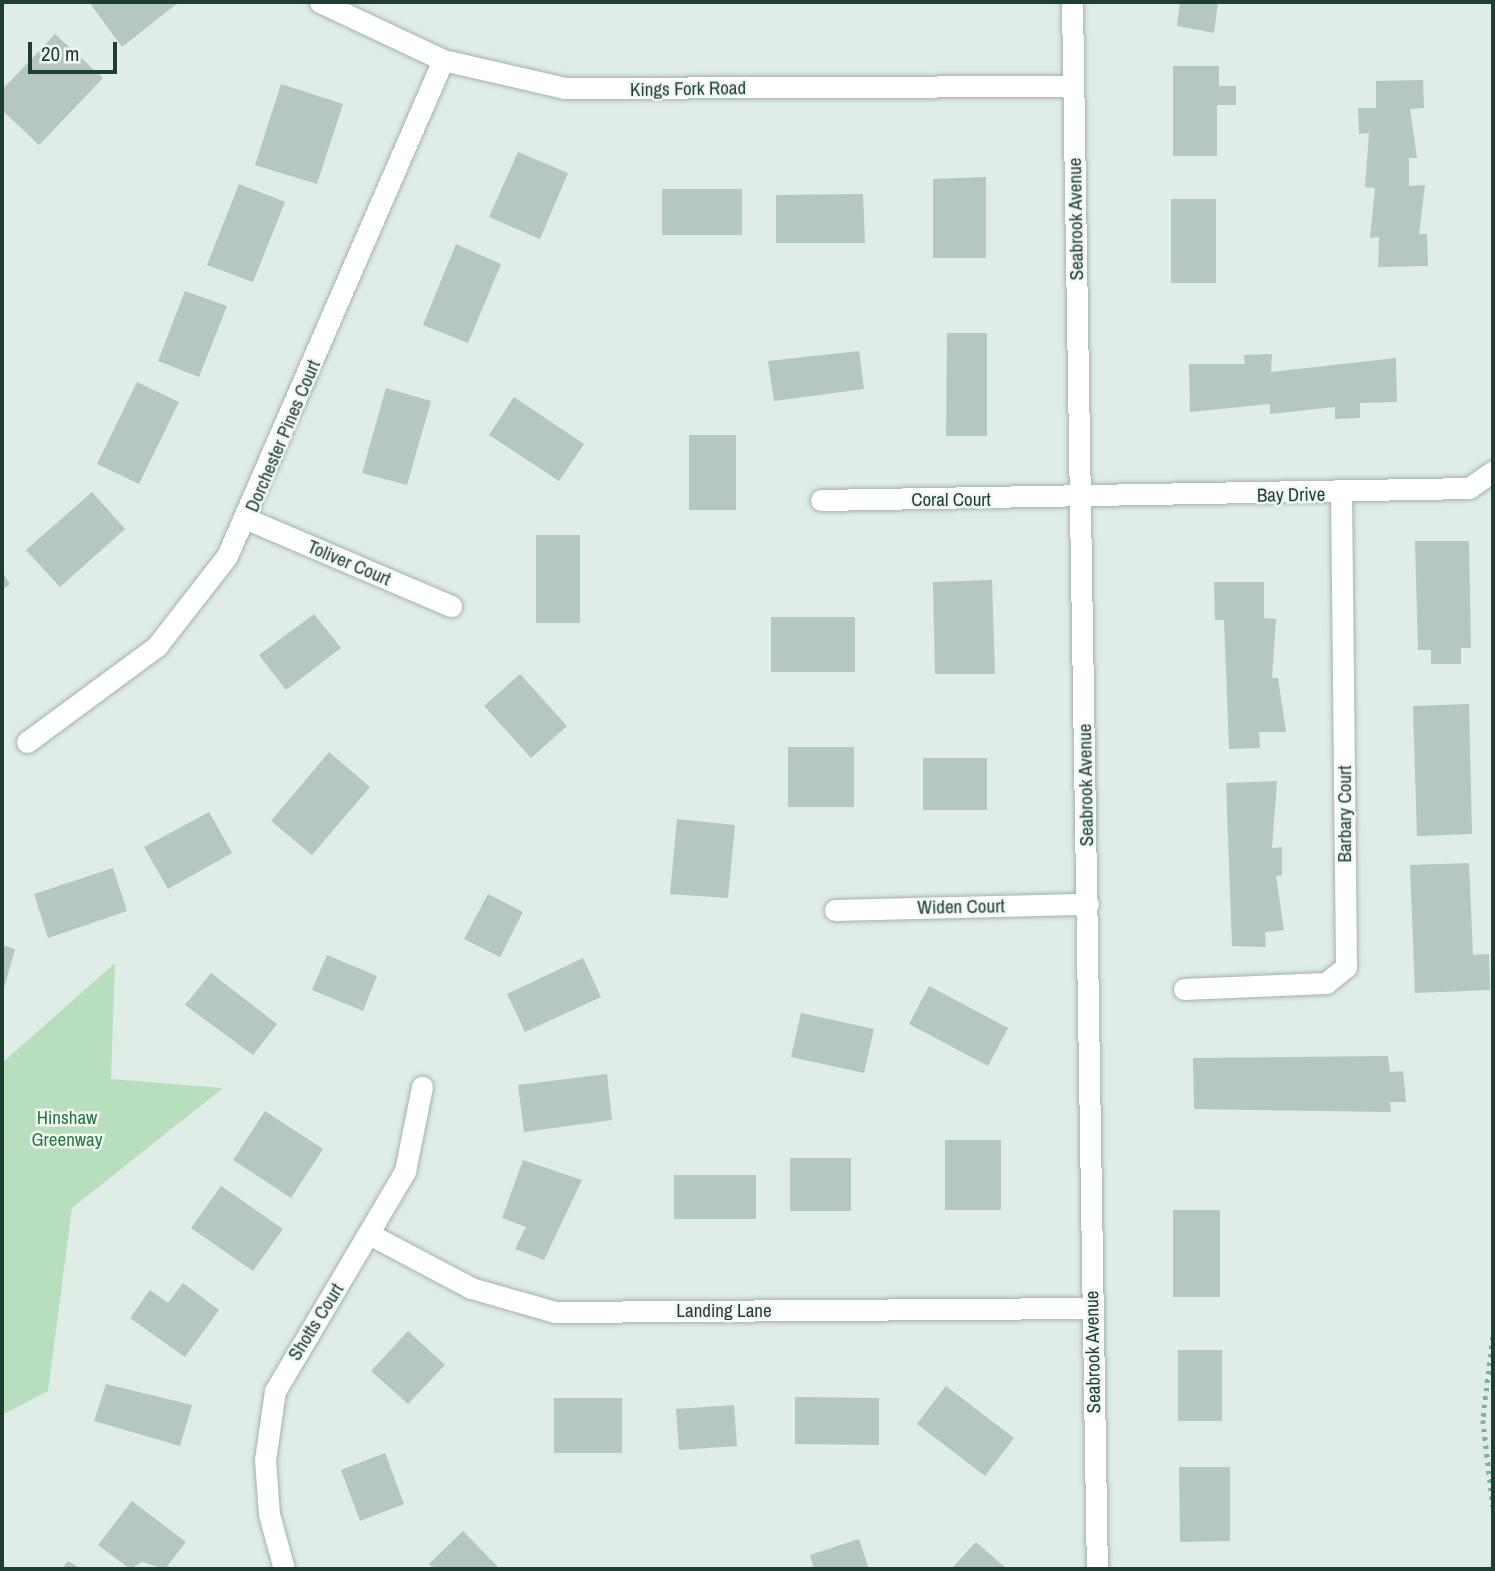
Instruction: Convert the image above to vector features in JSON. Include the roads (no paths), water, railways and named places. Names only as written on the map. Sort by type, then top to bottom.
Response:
[{"type":"street","name":"Kings Fork Road","points":[[320,2],[443,60],[526,82],[605,90],[1073,86]]},
{"type":"street","name":"Seabrook Avenue","points":[[1072,2],[1097,1569]]},
{"type":"street","name":"Dorchester Pines Court","points":[[27,742],[156,646],[205,590],[247,519],[443,60]]},
{"type":"street","name":"Bay Drive","points":[[1082,499],[1341,493],[1490,481]]},
{"type":"street","name":"Barbary Court","points":[[1184,989],[1326,983],[1346,967],[1341,493]]},
{"type":"street","name":"Coral Court","points":[[821,500],[1082,499]]},
{"type":"street","name":"Toliver Court","points":[[247,519],[452,606]]},
{"type":"street","name":"Widen Court","points":[[835,910],[1087,904]]},
{"type":"street","name":"Shotts Court","points":[[284,1569],[269,1514],[265,1460],[275,1391],[371,1235],[405,1171],[422,1087]]},
{"type":"street","name":"Landing Lane","points":[[371,1235],[471,1288],[555,1312],[1093,1308]]},
{"type":"park label","name":"Hinshaw Greenway","points":[[67,1129]]}]
